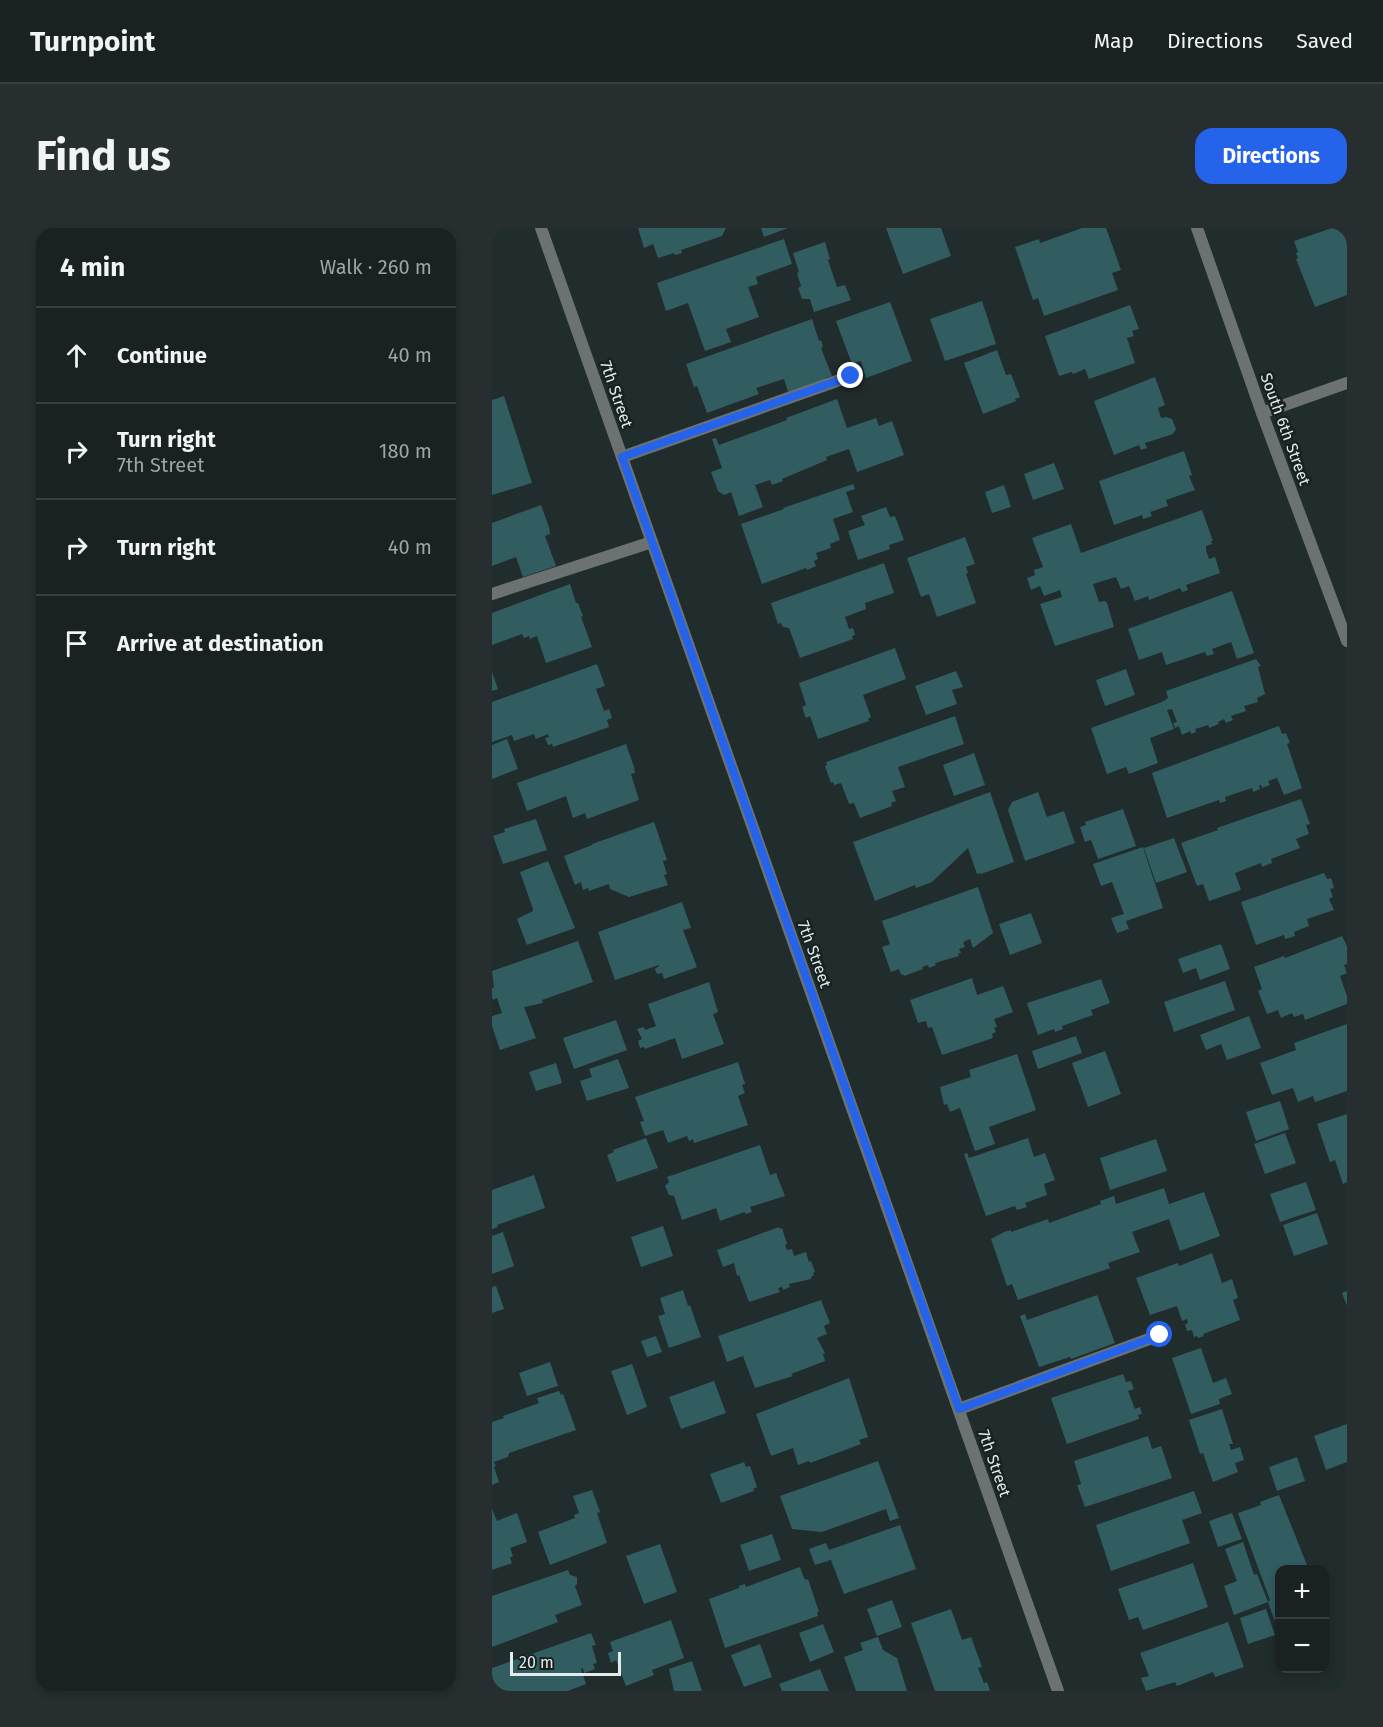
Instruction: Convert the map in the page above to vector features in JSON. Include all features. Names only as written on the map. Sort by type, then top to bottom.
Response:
[{"type":"street","name":"7th Street","points":[[541,228],[1058,1691]]},
{"type":"street","name":"South 6th Street","points":[[1197,228],[1262,413],[1347,641]]},
{"type":"street","points":[[622,457],[851,376]]},
{"type":"street","points":[[1262,413],[1347,382]]},
{"type":"street","points":[[492,594],[652,542]]},
{"type":"street","points":[[959,1409],[1160,1335]]},
{"type":"building","points":[[638,228],[726,228],[722,236],[681,250],[682,253],[658,258],[653,244],[644,248]]},
{"type":"building","points":[[761,228],[788,228],[764,237]]},
{"type":"building","points":[[886,228],[941,228],[951,256],[903,274]]},
{"type":"building","points":[[1082,228],[1106,228],[1121,270],[1112,273],[1118,290],[1044,316],[1038,298],[1033,300],[1015,247],[1039,239],[1040,243]]},
{"type":"building","points":[[1332,228],[1347,228],[1347,295],[1315,307],[1296,259],[1298,252],[1294,241]]},
{"type":"building","points":[[784,239],[792,264],[756,277],[758,284],[748,287],[759,317],[726,329],[731,342],[705,351],[688,303],[666,311],[657,283]]},
{"type":"building","points":[[825,242],[837,287],[845,285],[851,300],[814,312],[810,299],[802,299],[798,288],[801,286],[797,273],[799,272],[793,253]]},
{"type":"building","points":[[982,301],[996,344],[945,361],[930,319]]},
{"type":"building","points":[[890,302],[912,361],[866,378],[861,361],[852,364],[836,321]]},
{"type":"building","points":[[1130,305],[1139,329],[1132,331],[1134,336],[1127,338],[1135,363],[1089,379],[1085,369],[1059,376],[1045,336]]},
{"type":"building","points":[[812,319],[832,376],[825,378],[827,382],[821,384],[820,381],[788,392],[784,379],[756,388],[759,394],[707,413],[686,364]]},
{"type":"building","points":[[997,350],[1006,375],[1011,374],[1020,397],[1015,399],[1016,401],[983,414],[964,363]]},
{"type":"building","points":[[1155,377],[1165,405],[1158,408],[1161,418],[1172,419],[1176,429],[1173,434],[1145,443],[1147,448],[1141,450],[1139,445],[1114,455],[1094,401]]},
{"type":"building","points":[[504,396],[532,483],[492,495],[492,400]]},
{"type":"building","points":[[837,399],[847,428],[876,418],[879,426],[892,421],[904,455],[857,472],[849,449],[826,457],[827,460],[782,479],[783,481],[772,485],[770,480],[755,485],[763,507],[739,516],[731,492],[724,495],[718,491],[711,472],[722,468],[712,439],[716,438],[719,445]]},
{"type":"building","points":[[1184,451],[1192,475],[1189,476],[1195,490],[1166,500],[1168,506],[1150,512],[1152,516],[1143,519],[1142,515],[1114,525],[1099,481]]},
{"type":"building","points":[[1054,463],[1064,489],[1033,500],[1024,474]]},
{"type":"building","points":[[853,484],[855,489],[846,492],[853,512],[833,519],[840,540],[830,544],[831,548],[816,553],[818,559],[814,561],[816,566],[762,584],[741,524]]},
{"type":"building","points":[[1004,485],[1011,507],[992,513],[985,492]]},
{"type":"building","points":[[541,505],[550,534],[545,536],[556,566],[523,577],[516,557],[492,566],[492,523]]},
{"type":"building","points":[[886,507],[890,517],[895,516],[904,540],[889,545],[890,549],[858,560],[848,531],[865,525],[861,516]]},
{"type":"building","points":[[1202,510],[1213,541],[1211,541],[1212,544],[1206,546],[1206,550],[1209,559],[1215,557],[1220,573],[1186,585],[1188,590],[1182,592],[1180,588],[1149,600],[1148,596],[1135,601],[1129,586],[1121,589],[1116,577],[1093,584],[1099,602],[1107,603],[1114,627],[1055,646],[1040,604],[1062,597],[1060,590],[1044,596],[1040,586],[1031,590],[1027,578],[1035,575],[1034,570],[1043,567],[1032,538],[1071,524],[1081,553]]},
{"type":"building","points":[[965,537],[975,564],[966,567],[968,573],[966,574],[976,603],[937,617],[929,594],[921,597],[907,558]]},
{"type":"building","points":[[884,563],[894,593],[865,603],[866,609],[845,617],[849,629],[853,628],[855,635],[852,636],[853,639],[800,658],[789,628],[783,627],[781,623],[778,624],[771,603]]},
{"type":"building","points":[[570,584],[592,647],[546,663],[537,636],[530,639],[529,636],[524,638],[522,634],[492,645],[492,613]]},
{"type":"building","points":[[1232,591],[1254,653],[1237,659],[1231,642],[1212,649],[1214,654],[1207,656],[1205,652],[1166,665],[1162,652],[1139,660],[1128,629]]},
{"type":"building","points":[[895,648],[906,679],[863,695],[871,717],[869,721],[818,739],[810,716],[806,718],[802,707],[806,705],[799,683]]},
{"type":"building","points":[[1256,659],[1261,666],[1258,667],[1265,694],[1257,698],[1258,702],[1244,706],[1246,711],[1231,716],[1233,720],[1226,723],[1224,719],[1209,728],[1208,725],[1195,729],[1196,732],[1191,734],[1190,731],[1182,735],[1179,726],[1175,728],[1173,723],[1177,722],[1172,709],[1167,710],[1174,729],[1150,738],[1158,763],[1129,774],[1126,767],[1107,774],[1091,728],[1162,702],[1168,698],[1166,691]]},
{"type":"building","points":[[597,664],[605,686],[596,689],[604,711],[609,709],[612,718],[607,720],[609,727],[553,747],[552,744],[548,745],[545,738],[549,737],[548,734],[536,739],[534,734],[514,741],[512,735],[492,742],[492,702]]},
{"type":"building","points":[[1126,669],[1135,695],[1105,706],[1096,680]]},
{"type":"building","points":[[956,671],[963,687],[952,690],[957,704],[926,715],[915,686]]},
{"type":"building","points":[[492,672],[498,689],[492,691]]},
{"type":"building","points":[[955,716],[964,744],[898,767],[905,787],[892,791],[896,801],[891,803],[892,806],[860,818],[854,803],[849,804],[841,783],[834,785],[833,782],[831,783],[825,766],[826,762]]},
{"type":"building","points":[[1279,726],[1282,734],[1286,733],[1290,743],[1287,744],[1302,788],[1284,795],[1277,778],[1268,781],[1270,785],[1262,788],[1259,785],[1260,789],[1253,792],[1252,788],[1225,797],[1226,801],[1220,803],[1219,800],[1167,818],[1152,773]]},
{"type":"building","points":[[507,739],[518,769],[492,779],[492,745]]},
{"type":"building","points":[[626,744],[634,767],[635,773],[631,774],[639,800],[587,819],[585,813],[573,818],[566,796],[527,811],[517,783]]},
{"type":"building","points":[[974,753],[985,785],[954,796],[943,765]]},
{"type":"building","points":[[990,792],[1014,862],[977,874],[968,848],[932,882],[916,888],[915,885],[875,901],[853,842]]},
{"type":"building","points":[[1038,792],[1047,817],[1064,811],[1075,843],[1025,861],[1008,810],[1012,802]]},
{"type":"building","points":[[1301,799],[1310,824],[1306,825],[1309,834],[1296,839],[1300,848],[1271,859],[1272,863],[1262,867],[1261,863],[1235,873],[1241,890],[1209,901],[1203,884],[1197,886],[1181,843]]},
{"type":"building","points":[[1123,809],[1136,846],[1098,859],[1091,840],[1085,842],[1080,827],[1086,825],[1085,822]]},
{"type":"building","points":[[536,819],[547,850],[503,864],[493,836],[505,832],[504,829]]},
{"type":"building","points":[[654,822],[667,860],[663,861],[667,874],[664,875],[668,885],[629,897],[610,889],[609,884],[589,891],[588,888],[583,890],[581,882],[575,885],[564,856]]},
{"type":"building","points":[[1174,838],[1187,872],[1156,883],[1144,848]]},
{"type":"building","points":[[1143,847],[1163,908],[1126,921],[1129,929],[1117,933],[1111,918],[1124,914],[1112,882],[1101,886],[1093,864]]},
{"type":"building","points":[[548,861],[575,928],[527,945],[517,919],[533,909],[520,872]]},
{"type":"building","points":[[1324,873],[1327,879],[1331,878],[1334,888],[1330,889],[1333,897],[1329,899],[1334,910],[1307,919],[1309,926],[1294,932],[1295,936],[1285,939],[1284,935],[1256,945],[1241,902]]},
{"type":"building","points":[[978,887],[993,933],[973,948],[970,939],[963,942],[965,947],[959,949],[961,953],[958,954],[959,956],[935,963],[936,965],[929,968],[928,965],[904,976],[901,975],[899,969],[891,972],[882,947],[890,944],[882,921]]},
{"type":"building","points":[[682,902],[691,928],[683,930],[697,967],[664,979],[662,973],[657,974],[655,969],[659,965],[615,980],[598,932]]},
{"type":"building","points":[[1031,913],[1042,943],[1010,955],[999,924]]},
{"type":"building","points":[[1342,936],[1347,946],[1347,964],[1344,965],[1347,973],[1340,976],[1347,996],[1347,1004],[1305,1020],[1303,1014],[1294,1017],[1292,1013],[1281,1018],[1278,1010],[1267,1014],[1258,991],[1262,989],[1254,967],[1284,956],[1285,958]]},
{"type":"building","points":[[578,941],[593,982],[542,1000],[543,1003],[524,1007],[536,1038],[500,1050],[492,1026],[492,1016],[502,1013],[497,998],[493,1000],[492,997],[494,987],[492,971]]},
{"type":"building","points":[[1221,944],[1230,969],[1200,980],[1196,968],[1183,973],[1178,959]]},
{"type":"building","points":[[972,978],[977,995],[1003,986],[1013,1012],[994,1019],[997,1027],[994,1028],[996,1032],[992,1034],[993,1038],[942,1055],[932,1027],[928,1028],[926,1021],[918,1023],[910,1000]]},
{"type":"building","points":[[1101,979],[1110,1003],[1091,1010],[1093,1015],[1062,1026],[1063,1029],[1055,1032],[1054,1029],[1038,1035],[1027,1003]]},
{"type":"building","points":[[1225,981],[1235,1010],[1174,1032],[1164,1002]]},
{"type":"building","points":[[709,982],[718,1012],[713,1014],[724,1044],[682,1059],[675,1038],[645,1049],[640,1048],[638,1041],[642,1039],[637,1029],[644,1027],[645,1030],[656,1026],[648,1004]]},
{"type":"building","points":[[1249,1016],[1261,1048],[1227,1060],[1221,1044],[1206,1050],[1200,1035]]},
{"type":"building","points":[[616,1020],[627,1050],[574,1069],[563,1038]]},
{"type":"building","points":[[1347,1024],[1347,1091],[1315,1102],[1313,1096],[1298,1102],[1293,1088],[1272,1095],[1260,1063],[1296,1050],[1294,1043]]},
{"type":"building","points":[[1076,1036],[1082,1053],[1038,1069],[1032,1051]]},
{"type":"building","points":[[1105,1051],[1121,1094],[1088,1107],[1072,1063]]},
{"type":"building","points":[[1017,1054],[1036,1110],[989,1127],[995,1144],[975,1151],[960,1108],[950,1112],[947,1104],[944,1105],[940,1087],[971,1077],[969,1070]]},
{"type":"building","points":[[618,1059],[629,1088],[587,1101],[580,1081],[592,1077],[589,1069]]},
{"type":"building","points":[[738,1062],[745,1084],[742,1085],[745,1093],[738,1096],[748,1125],[694,1143],[693,1139],[689,1141],[687,1136],[668,1143],[663,1130],[645,1136],[640,1122],[644,1121],[635,1097]]},
{"type":"building","points":[[556,1063],[562,1083],[536,1091],[529,1072]]},
{"type":"building","points":[[1280,1101],[1289,1129],[1256,1141],[1246,1112]]},
{"type":"building","points":[[1347,1114],[1347,1182],[1343,1184],[1335,1160],[1330,1162],[1317,1124]]},
{"type":"building","points":[[1285,1133],[1296,1163],[1265,1174],[1254,1144]]},
{"type":"building","points":[[646,1138],[658,1168],[617,1182],[607,1155],[614,1152],[613,1150]]},
{"type":"building","points":[[1028,1138],[1034,1157],[1045,1153],[1055,1180],[1044,1184],[1047,1195],[1025,1203],[1027,1207],[1017,1210],[1015,1206],[986,1216],[964,1154],[967,1153],[969,1158]]},
{"type":"building","points":[[1156,1139],[1167,1171],[1110,1190],[1100,1158]]},
{"type":"building","points":[[760,1145],[770,1175],[776,1173],[785,1196],[750,1207],[752,1212],[745,1214],[745,1212],[720,1221],[716,1208],[682,1220],[674,1196],[669,1195],[665,1186],[669,1182],[667,1177]]},
{"type":"building","points":[[534,1175],[545,1208],[497,1225],[498,1227],[492,1229],[492,1190]]},
{"type":"building","points":[[1306,1182],[1316,1210],[1280,1222],[1270,1194]]},
{"type":"building","points":[[1164,1188],[1169,1204],[1204,1192],[1220,1236],[1180,1251],[1169,1219],[1132,1232],[1140,1252],[1108,1263],[1110,1268],[1018,1300],[1012,1284],[1007,1286],[991,1239],[1004,1232],[1011,1230],[1011,1232],[1048,1219],[1049,1223],[1101,1204],[1100,1201],[1114,1196],[1116,1204]]},
{"type":"building","points":[[1317,1213],[1328,1244],[1294,1256],[1283,1225]]},
{"type":"building","points":[[663,1226],[673,1256],[641,1267],[631,1237]]},
{"type":"building","points":[[779,1227],[782,1228],[787,1250],[792,1249],[794,1256],[806,1252],[815,1272],[814,1275],[811,1279],[789,1284],[790,1287],[783,1290],[782,1287],[778,1288],[780,1292],[749,1302],[739,1275],[737,1276],[734,1263],[723,1267],[717,1250]]},
{"type":"building","points":[[503,1232],[514,1266],[492,1274],[492,1236]]},
{"type":"building","points":[[1212,1253],[1222,1283],[1232,1279],[1238,1298],[1233,1300],[1240,1320],[1198,1338],[1194,1337],[1192,1330],[1187,1331],[1185,1324],[1188,1323],[1187,1319],[1182,1321],[1177,1306],[1150,1315],[1136,1278],[1178,1263],[1179,1266]]},
{"type":"building","points":[[496,1286],[504,1309],[492,1313],[492,1287]]},
{"type":"building","points":[[683,1290],[701,1337],[669,1348],[658,1316],[665,1314],[660,1298]]},
{"type":"building","points":[[1347,1291],[1347,1306],[1342,1293]]},
{"type":"building","points":[[1097,1295],[1115,1343],[1071,1359],[1070,1357],[1039,1367],[1020,1316],[1025,1314],[1027,1320]]},
{"type":"building","points":[[821,1300],[830,1323],[824,1326],[827,1334],[817,1338],[825,1353],[823,1354],[825,1361],[791,1374],[793,1376],[755,1388],[743,1356],[727,1362],[718,1336]]},
{"type":"building","points":[[656,1336],[662,1352],[647,1357],[641,1341]]},
{"type":"building","points":[[1201,1348],[1213,1383],[1226,1378],[1232,1394],[1219,1399],[1220,1404],[1191,1414],[1172,1358]]},
{"type":"building","points":[[550,1362],[558,1386],[527,1396],[519,1373]]},
{"type":"building","points":[[632,1364],[647,1407],[627,1415],[611,1371]]},
{"type":"building","points":[[1123,1374],[1126,1382],[1131,1381],[1134,1389],[1128,1391],[1135,1409],[1140,1407],[1142,1414],[1138,1415],[1139,1419],[1067,1444],[1051,1398]]},
{"type":"building","points":[[849,1378],[868,1437],[859,1440],[861,1444],[810,1463],[809,1461],[798,1465],[793,1448],[771,1456],[756,1414]]},
{"type":"building","points":[[714,1381],[726,1413],[681,1429],[669,1397]]},
{"type":"building","points":[[559,1391],[561,1395],[563,1394],[576,1430],[509,1453],[508,1457],[494,1462],[499,1482],[492,1485],[492,1422],[539,1403],[537,1398]]},
{"type":"building","points":[[1222,1409],[1233,1444],[1229,1444],[1231,1450],[1240,1447],[1244,1460],[1235,1463],[1238,1472],[1213,1482],[1203,1453],[1200,1454],[1189,1420]]},
{"type":"building","points":[[1347,1424],[1347,1462],[1326,1470],[1314,1436]]},
{"type":"building","points":[[1148,1436],[1152,1449],[1161,1446],[1172,1478],[1085,1507],[1077,1485],[1081,1484],[1074,1461]]},
{"type":"building","points":[[1297,1457],[1305,1481],[1277,1491],[1269,1467]]},
{"type":"building","points":[[878,1461],[899,1518],[890,1521],[886,1509],[822,1532],[792,1529],[780,1496]]},
{"type":"building","points":[[744,1462],[746,1467],[750,1466],[757,1487],[753,1489],[754,1491],[721,1503],[710,1474]]},
{"type":"building","points":[[592,1490],[607,1543],[550,1565],[538,1532],[575,1518],[574,1515],[579,1513],[573,1496]]},
{"type":"building","points":[[1194,1491],[1202,1513],[1182,1520],[1190,1543],[1111,1571],[1096,1525]]},
{"type":"building","points":[[1279,1495],[1307,1565],[1275,1565],[1275,1622],[1268,1602],[1270,1600],[1238,1513],[1261,1505],[1260,1502]]},
{"type":"building","points":[[492,1509],[497,1521],[517,1513],[527,1542],[510,1548],[513,1556],[510,1558],[512,1563],[492,1570]]},
{"type":"building","points":[[1232,1513],[1242,1539],[1218,1547],[1209,1521]]},
{"type":"building","points":[[900,1525],[916,1569],[844,1594],[831,1560],[815,1565],[809,1549],[826,1543],[829,1550]]},
{"type":"building","points":[[772,1534],[781,1560],[749,1571],[740,1545]]},
{"type":"building","points":[[1243,1542],[1254,1575],[1257,1574],[1268,1602],[1234,1615],[1224,1586],[1237,1581],[1225,1549]]},
{"type":"building","points":[[660,1544],[677,1592],[644,1604],[626,1556]]},
{"type":"building","points":[[1193,1563],[1208,1607],[1143,1630],[1138,1617],[1129,1620],[1118,1589]]},
{"type":"building","points":[[800,1567],[804,1578],[808,1579],[819,1612],[817,1612],[818,1616],[725,1648],[709,1599],[739,1588],[739,1586],[745,1584],[746,1587]]},
{"type":"building","points":[[568,1570],[570,1575],[577,1577],[575,1586],[582,1605],[555,1615],[558,1622],[492,1647],[492,1596]]},
{"type":"building","points":[[892,1600],[902,1627],[877,1636],[867,1609]]},
{"type":"building","points":[[951,1609],[962,1640],[971,1637],[982,1667],[978,1668],[990,1691],[935,1691],[911,1623]]},
{"type":"building","points":[[1266,1609],[1275,1635],[1248,1644],[1240,1618]]},
{"type":"building","points":[[671,1620],[684,1658],[652,1670],[654,1675],[626,1686],[616,1660],[611,1663],[608,1653],[613,1651],[610,1642]]},
{"type":"building","points":[[1228,1622],[1244,1667],[1215,1677],[1213,1672],[1177,1686],[1175,1682],[1146,1691],[1141,1678],[1149,1676],[1140,1653]]},
{"type":"building","points":[[823,1624],[834,1652],[810,1662],[799,1633]]},
{"type":"building","points":[[591,1633],[596,1645],[592,1646],[597,1663],[593,1664],[595,1669],[584,1673],[583,1668],[581,1669],[586,1684],[568,1691],[492,1691],[492,1668]]},
{"type":"building","points":[[878,1637],[883,1650],[897,1658],[907,1691],[856,1691],[844,1657],[863,1650],[860,1643]]},
{"type":"building","points":[[760,1644],[772,1677],[744,1687],[731,1655]]},
{"type":"building","points":[[692,1661],[702,1691],[674,1691],[669,1669]]},
{"type":"building","points":[[820,1669],[829,1691],[782,1691],[779,1684]]},
{"type":"route","points":[[851,376],[622,457],[959,1409],[1160,1335]]}]
